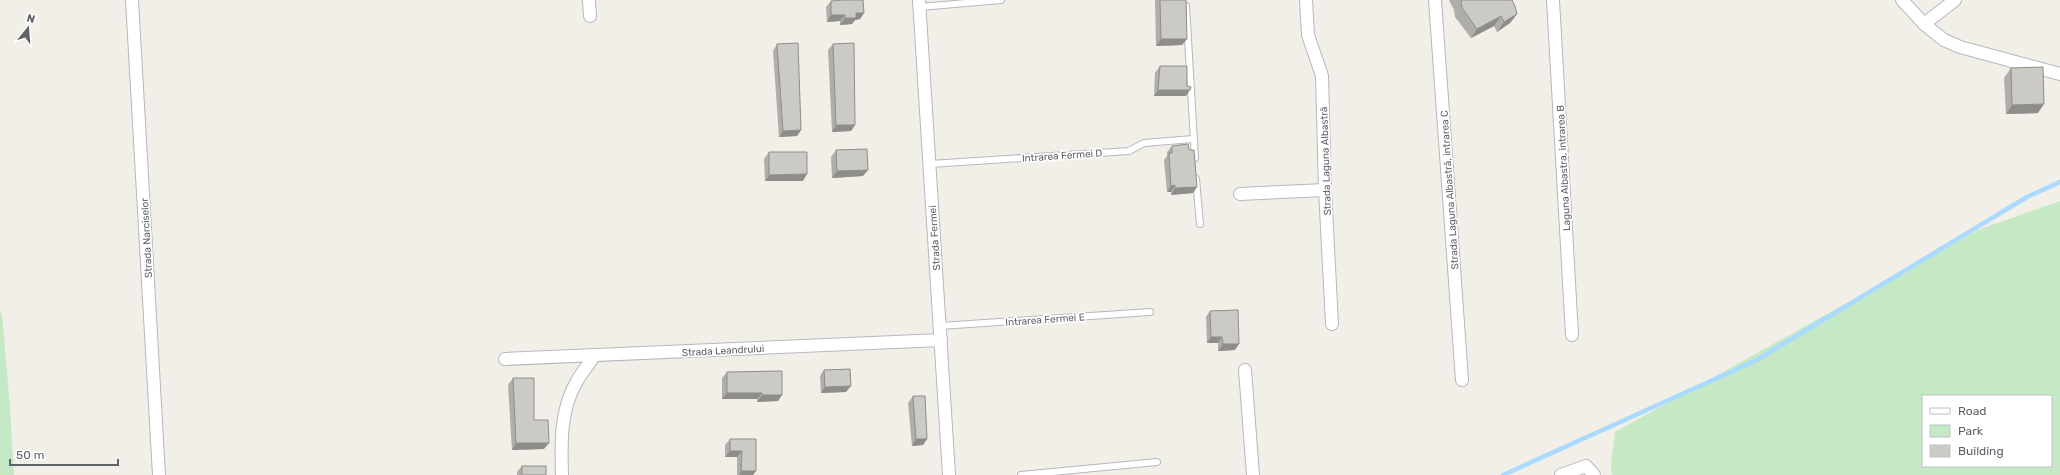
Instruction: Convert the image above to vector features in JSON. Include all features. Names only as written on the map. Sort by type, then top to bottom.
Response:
[{"type":"street","name":"Strada Narciselor","points":[[132,0],[159,475]]},
{"type":"street","points":[[589,0],[590,16]]},
{"type":"street","name":"Strada Laguna Albastră","points":[[1306,0],[1308,35],[1322,76],[1325,190],[1332,324]]},
{"type":"street","name":"Strada Laguna Albastră, intrarea C","points":[[1435,0],[1462,380]]},
{"type":"street","name":"Laguna Albastra, intrarea B","points":[[1553,0],[1572,335]]},
{"type":"street","points":[[1902,0],[1924,24],[1944,40],[1960,47],[2060,74]]},
{"type":"street","points":[[1924,24],[1955,0]]},
{"type":"street","name":"Strada Fermei","points":[[920,3],[949,475]]},
{"type":"street","points":[[1240,194],[1325,190]]},
{"type":"street","name":"Strada Leandrului","points":[[505,359],[941,340]]},
{"type":"street","points":[[562,475],[560,442],[566,406],[576,382],[595,356]]},
{"type":"street","points":[[1244,370],[1253,475]]},
{"type":"street","points":[[1562,475],[1590,470]]},
{"type":"lane","points":[[920,3],[1001,0]]},
{"type":"lane","points":[[1186,6],[1195,162]]},
{"type":"lane","name":"Intrarea Fermei D","points":[[930,164],[1130,151],[1144,143],[1193,139]]},
{"type":"lane","points":[[1196,170],[1200,224]]},
{"type":"lane","name":"Intrarea Fermei E","points":[[940,326],[1150,312]]},
{"type":"lane","points":[[1021,475],[1157,462]]},
{"type":"green space","points":[[2060,201],[2060,475],[1612,475],[1611,465],[1615,432],[1978,230]]},
{"type":"green space","points":[[0,312],[2,314],[14,475],[0,475]]},
{"type":"building","points":[[863,0],[864,13],[856,13],[856,18],[845,18],[845,15],[831,15],[831,1]]},
{"type":"building","points":[[1160,0],[1186,0],[1187,39],[1161,39]]},
{"type":"building","points":[[1461,0],[1512,0],[1517,14],[1504,22],[1501,16],[1477,29],[1462,8]]},
{"type":"building","points":[[798,43],[801,130],[783,131],[777,44]]},
{"type":"building","points":[[854,43],[855,125],[836,125],[833,44]]},
{"type":"building","points":[[1160,66],[1187,66],[1187,86],[1191,87],[1190,90],[1158,90]]},
{"type":"building","points":[[2043,67],[2044,104],[2012,105],[2011,68]]},
{"type":"building","points":[[1188,144],[1189,150],[1194,150],[1197,187],[1175,188],[1175,185],[1171,186],[1169,153],[1172,153],[1172,146]]},
{"type":"building","points":[[867,149],[868,170],[837,171],[836,150]]},
{"type":"building","points":[[769,152],[807,152],[807,174],[769,175]]},
{"type":"building","points":[[1238,310],[1239,344],[1223,344],[1222,337],[1211,337],[1210,311]]},
{"type":"building","points":[[850,369],[851,386],[825,387],[824,370]]},
{"type":"building","points":[[782,371],[782,395],[762,395],[762,393],[727,393],[727,372]]},
{"type":"building","points":[[513,378],[534,378],[534,420],[548,420],[549,443],[516,443]]},
{"type":"building","points":[[913,396],[925,396],[927,439],[916,439]]},
{"type":"building","points":[[730,439],[756,439],[756,471],[741,471],[742,451],[730,451]]},
{"type":"building","points":[[522,466],[546,466],[546,475],[522,475]]},
{"type":"waterway","points":[[1503,475],[1755,361],[2027,197],[2060,182]]}]
